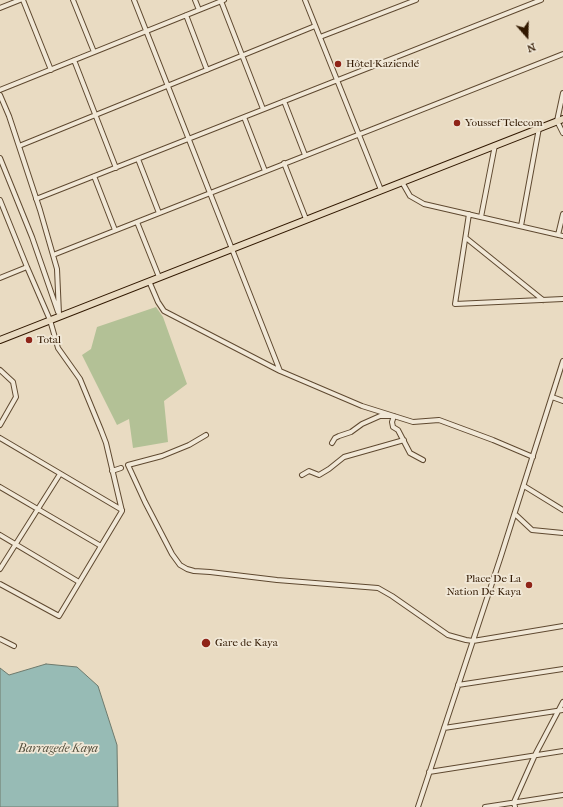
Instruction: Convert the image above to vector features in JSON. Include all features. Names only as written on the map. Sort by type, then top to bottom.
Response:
[{"type":"main road","points":[[0,340],[60,315],[560,120]]},
{"type":"street","points":[[0,8],[21,0],[51,70]]},
{"type":"street","points":[[73,0],[94,52]]},
{"type":"street","points":[[134,0],[230,249],[280,371]]},
{"type":"street","points":[[195,0],[199,10]]},
{"type":"street","points":[[306,0],[381,190]]},
{"type":"street","points":[[320,37],[416,0]]},
{"type":"street","points":[[36,199],[541,0]]},
{"type":"street","points":[[0,90],[222,1],[263,109]]},
{"type":"street","points":[[186,15],[207,70]]},
{"type":"street","points":[[19,146],[316,26]]},
{"type":"street","points":[[53,255],[305,154],[563,54]]},
{"type":"street","points":[[74,60],[116,168]]},
{"type":"street","points":[[563,93],[560,120],[563,133]]},
{"type":"street","points":[[0,95],[19,146],[57,269],[60,315]]},
{"type":"street","points":[[284,101],[305,154]]},
{"type":"street","points":[[244,117],[265,171]]},
{"type":"street","points":[[521,226],[539,128]]},
{"type":"street","points":[[480,217],[495,145]]},
{"type":"street","points":[[0,158],[32,237],[60,315]]},
{"type":"street","points":[[138,159],[159,213]]},
{"type":"street","points":[[284,163],[306,219]]},
{"type":"street","points":[[94,176],[115,230]]},
{"type":"street","points":[[402,182],[410,196],[424,204],[563,236]]},
{"type":"street","points":[[0,200],[26,267],[50,320],[57,345],[80,379],[101,430],[106,443],[122,510],[58,616],[0,584]]},
{"type":"street","points":[[469,214],[455,304],[563,299]]},
{"type":"street","points":[[558,235],[563,214]]},
{"type":"street","points":[[137,222],[159,277]]},
{"type":"street","points":[[466,238],[543,300]]},
{"type":"street","points":[[0,278],[26,267]]},
{"type":"street","points":[[149,281],[158,302],[164,311],[280,371],[362,406],[413,422],[439,420],[533,457]]},
{"type":"street","points":[[418,807],[524,486],[563,361]]},
{"type":"street","points":[[0,370],[13,382],[16,397],[0,425]]},
{"type":"street","points":[[552,397],[563,401]]},
{"type":"street","points":[[332,443],[339,436],[351,432],[362,424],[380,416],[394,416]]},
{"type":"street","points":[[394,416],[392,422],[393,427],[398,430],[410,453],[423,460]]},
{"type":"street","points":[[206,435],[189,445],[162,456],[128,465],[172,554],[180,565],[194,571],[278,580],[378,588],[448,635],[458,638],[473,640],[563,626]]},
{"type":"street","points":[[0,438],[122,510]]},
{"type":"street","points":[[302,475],[309,471],[319,474],[329,469],[344,457],[404,440]]},
{"type":"street","points":[[112,471],[121,468]]},
{"type":"street","points":[[0,569],[60,474]]},
{"type":"street","points":[[524,486],[563,510]]},
{"type":"street","points":[[0,487],[101,546]]},
{"type":"street","points":[[516,515],[532,530],[563,533]]},
{"type":"street","points":[[0,536],[79,582]]},
{"type":"street","points":[[0,639],[14,646]]},
{"type":"street","points":[[458,685],[563,669]]},
{"type":"street","points":[[515,805],[535,755],[561,711],[563,702]]},
{"type":"street","points":[[444,728],[561,711]]},
{"type":"street","points":[[429,772],[563,751]]},
{"type":"street","points":[[485,807],[515,805],[563,795]]},
{"type":"green space","points":[[156,307],[163,317],[187,384],[164,401],[168,442],[133,448],[129,419],[117,425],[82,355],[91,349],[97,327]]},
{"type":"water","name":"Barragede Kaya","points":[[46,664],[77,667],[98,686],[117,745],[118,807],[0,807],[0,668],[9,675]]},
{"type":"place","name":"Hôtel Kaziendé","points":[[338,64]]},
{"type":"place","name":"Youssef Telecom","points":[[457,123]]},
{"type":"place","name":"Total","points":[[29,340]]},
{"type":"place","name":"Place De La Nation De Kaya","points":[[529,585]]},
{"type":"place","name":"Gare de Kaya","points":[[206,643]]}]
